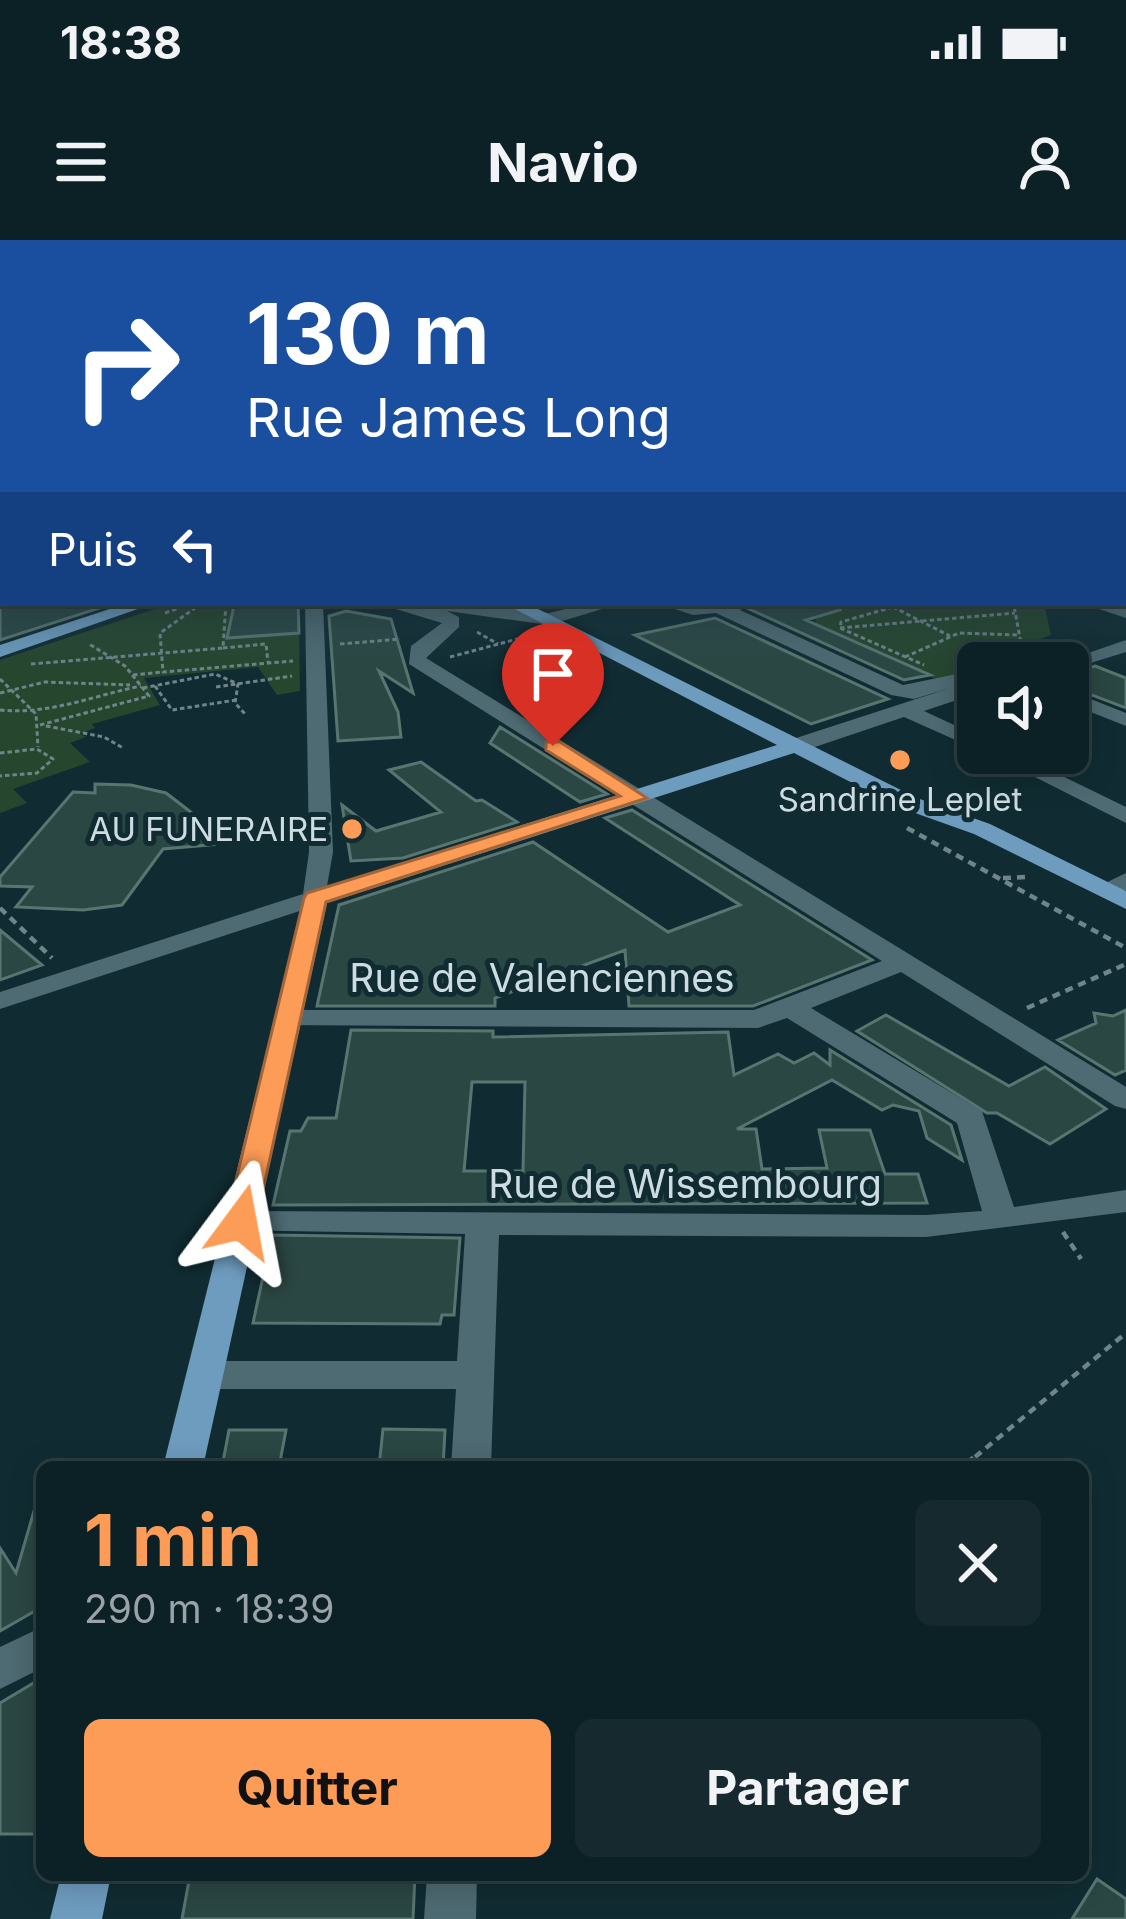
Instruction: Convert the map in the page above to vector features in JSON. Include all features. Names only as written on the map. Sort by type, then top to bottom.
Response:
[{"type":"main road","points":[[0,651],[137,606]]},
{"type":"main road","points":[[523,606],[560,616],[807,742],[909,803],[982,829],[1119,890]]},
{"type":"main road","points":[[184,1461],[315,898],[807,742]]},
{"type":"main road","points":[[76,1919],[85,1881]]},
{"type":"street","points":[[0,1001],[315,898],[321,852],[310,660],[314,606]]},
{"type":"street","points":[[403,606],[434,611],[452,621],[418,650],[416,660],[1126,1100]]},
{"type":"street","points":[[460,606],[560,616],[601,606]]},
{"type":"street","points":[[678,606],[693,610],[734,606]]},
{"type":"street","points":[[723,609],[898,691],[914,693],[957,685]]},
{"type":"street","points":[[1090,657],[1126,646]]},
{"type":"street","points":[[1090,657],[1126,671]]},
{"type":"street","points":[[905,714],[957,688]]},
{"type":"street","points":[[807,742],[957,703]]},
{"type":"street","points":[[1089,705],[1126,720]]},
{"type":"street","points":[[905,714],[957,735]]},
{"type":"street","points":[[1041,774],[1126,816]]},
{"type":"street","name":"Rue de Valenciennes","points":[[290,1019],[758,1019],[901,963]]},
{"type":"street","name":"Rue de Valenciennes","points":[[792,1009],[970,1118],[1001,1220]]},
{"type":"street","name":"Rue de Wissembourg","points":[[241,1222],[903,1226],[1001,1220],[1126,1201]]},
{"type":"street","points":[[471,1461],[482,1225]]},
{"type":"street","points":[[205,1375],[475,1375]]},
{"type":"street","points":[[0,1669],[36,1649]]},
{"type":"street","points":[[450,1919],[452,1881]]},
{"type":"path","points":[[164,672],[160,633],[198,606]]},
{"type":"path","points":[[223,648],[226,606]]},
{"type":"path","points":[[840,628],[841,622],[896,606]]},
{"type":"path","points":[[1011,606],[1019,642]]},
{"type":"path","points":[[893,607],[909,611],[911,619]]},
{"type":"path","points":[[840,628],[1015,613]]},
{"type":"path","points":[[422,664],[560,616]]},
{"type":"path","points":[[911,619],[950,636]]},
{"type":"path","points":[[840,628],[957,679]]},
{"type":"path","points":[[905,657],[950,636],[1017,635]]},
{"type":"path","points":[[216,687],[405,639]]},
{"type":"path","points":[[40,725],[149,696],[134,675],[84,640]]},
{"type":"path","points":[[25,665],[266,644],[268,663]]},
{"type":"path","points":[[134,675],[310,660]]},
{"type":"path","points":[[0,710],[37,714],[86,697],[215,674],[238,684]]},
{"type":"path","points":[[0,679],[37,714],[37,749]]},
{"type":"path","points":[[0,693],[59,681],[142,687]]},
{"type":"path","points":[[238,684],[236,700],[245,713]]},
{"type":"path","points":[[155,686],[172,710],[236,700]]},
{"type":"path","points":[[40,725],[104,737],[123,748]]},
{"type":"path","points":[[0,753],[37,749],[53,759],[46,769],[26,776],[0,776]]},
{"type":"path","points":[[0,908],[72,976]]},
{"type":"path","points":[[997,1022],[1126,964]]},
{"type":"path","points":[[970,1461],[1126,1333]]},
{"type":"green space","points":[[164,606],[233,606],[228,633],[299,630],[300,691],[277,695],[258,667],[144,678],[160,705],[92,724],[95,728],[80,734],[86,737],[70,743],[90,762],[13,789],[27,803],[0,813],[0,660]]},
{"type":"green space","points":[[849,606],[1045,606],[1051,635],[1033,642],[957,642],[957,683],[949,685],[815,626],[817,611]]},
{"type":"building","points":[[0,606],[106,606],[0,640]]},
{"type":"building","points":[[234,606],[298,606],[299,633],[227,638]]},
{"type":"building","points":[[839,606],[840,610],[806,620],[930,675],[904,680],[749,609]]},
{"type":"building","points":[[346,611],[391,619],[413,693],[379,671],[398,712],[401,737],[338,741],[329,616]]},
{"type":"building","points":[[715,618],[888,699],[811,724],[635,635]]},
{"type":"building","points":[[1089,668],[1126,678],[1126,708],[1089,694]]},
{"type":"building","points":[[500,727],[607,794],[580,802],[490,743]]},
{"type":"building","points":[[421,762],[476,801],[482,800],[517,822],[403,858],[351,861],[342,805],[376,831],[441,812],[389,770]]},
{"type":"building","points":[[95,784],[166,793],[231,843],[163,849],[122,905],[83,910],[16,907],[32,887],[0,886],[0,877],[73,792],[95,793]]},
{"type":"building","points":[[632,810],[872,960],[753,1006],[629,1006],[625,950],[495,998],[495,1006],[317,1006],[339,905],[533,842],[668,932],[740,905],[605,818]]},
{"type":"building","points":[[0,930],[42,965],[0,980]]},
{"type":"building","points":[[1126,1010],[1126,1070],[1115,1075],[1058,1040],[1096,1023],[1094,1013],[1113,1016]]},
{"type":"building","points":[[886,1015],[1009,1086],[1045,1067],[1106,1109],[1050,1144],[997,1113],[987,1113],[857,1031]]},
{"type":"building","points":[[351,1030],[493,1031],[493,1037],[728,1032],[734,1075],[778,1054],[794,1063],[814,1053],[830,1065],[830,1050],[951,1125],[962,1160],[927,1138],[919,1111],[893,1105],[882,1110],[832,1080],[737,1129],[756,1129],[762,1169],[827,1168],[819,1130],[870,1130],[885,1174],[918,1174],[927,1203],[273,1205],[290,1131],[301,1131],[308,1118],[336,1118]],"holes":[[[472,1082],[525,1082],[523,1171],[464,1171]]]},
{"type":"building","points":[[272,1235],[460,1238],[454,1315],[442,1315],[440,1324],[253,1323]]},
{"type":"building","points":[[383,1429],[445,1430],[443,1461],[380,1461]]},
{"type":"building","points":[[229,1430],[286,1430],[280,1461],[223,1461]]},
{"type":"building","points":[[36,1504],[36,1610],[0,1631],[0,1548],[16,1573]]},
{"type":"building","points":[[36,1682],[36,1834],[0,1834],[0,1703]]},
{"type":"building","points":[[1097,1879],[1126,1899],[1126,1919],[1072,1919]]},
{"type":"building","points":[[189,1881],[415,1881],[413,1919],[182,1919]]},
{"type":"place","name":"Sandrine Leplet","points":[[900,760]]},
{"type":"place","name":"AU FUNERAIRE","points":[[352,829]]},
{"type":"route","points":[[241,1222],[315,898],[637,798],[553,746]]}]
